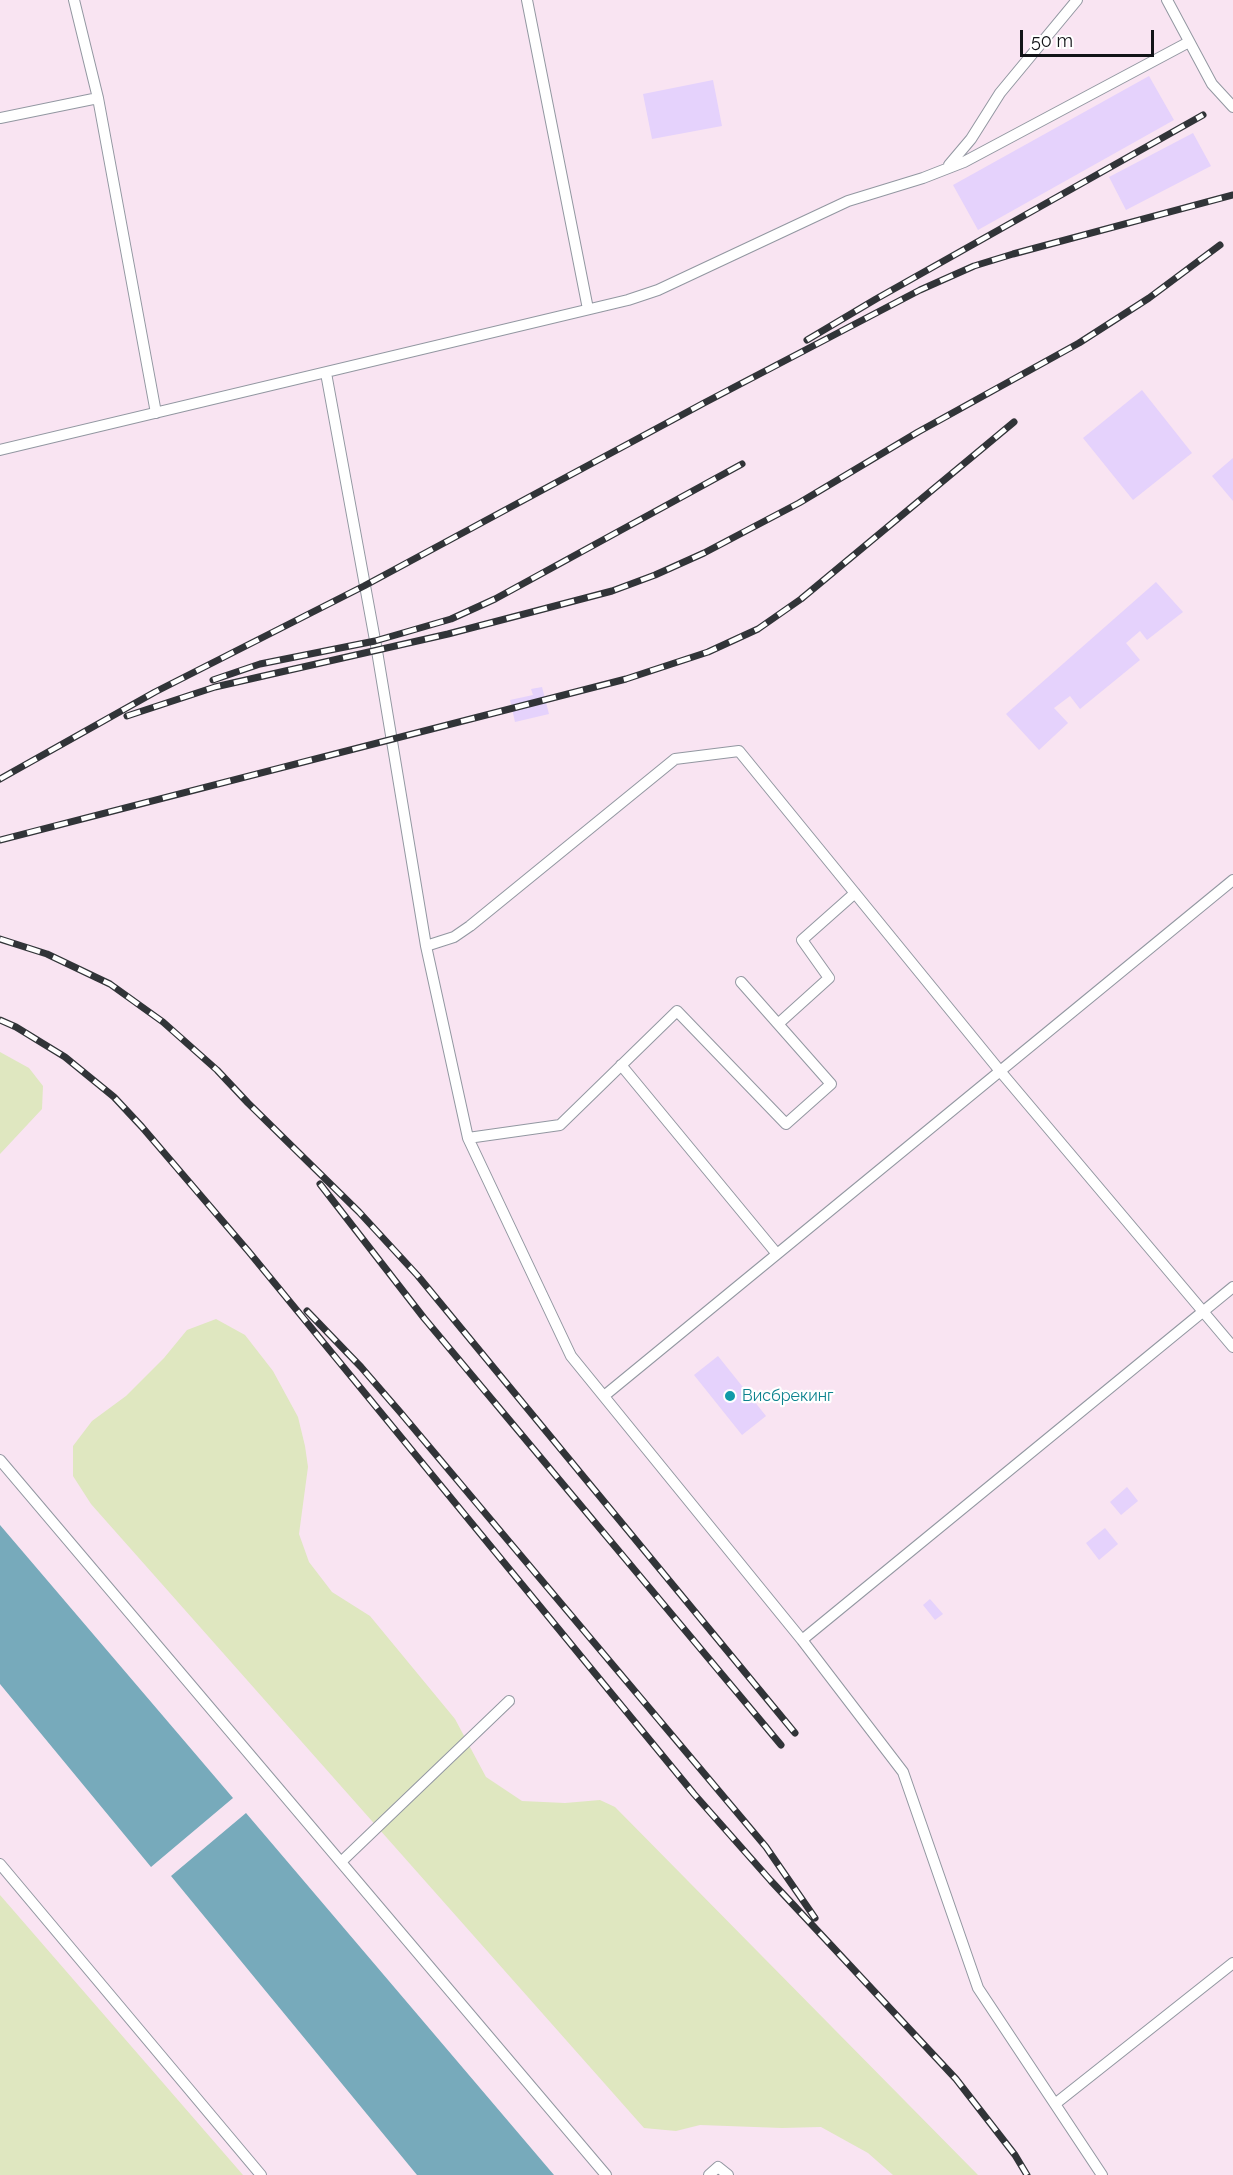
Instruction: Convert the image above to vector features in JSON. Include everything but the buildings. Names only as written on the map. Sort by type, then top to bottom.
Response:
[{"type":"lane","points":[[74,0],[98,98],[156,413]]},
{"type":"lane","points":[[527,0],[588,309]]},
{"type":"lane","points":[[942,171],[958,156],[1000,93],[1077,0]]},
{"type":"lane","points":[[1167,0],[1212,84],[1233,107]]},
{"type":"lane","points":[[0,450],[628,300],[658,290],[848,201],[964,162],[1189,42]]},
{"type":"lane","points":[[0,118],[98,98]]},
{"type":"lane","points":[[326,373],[379,662],[426,946],[468,1138],[571,1356],[802,1640],[903,1772],[978,1988],[1102,2175]]},
{"type":"lane","points":[[426,946],[454,937],[470,926],[675,759],[739,751],[1000,1071],[1233,1347]]},
{"type":"lane","points":[[604,1396],[1233,880]]},
{"type":"lane","points":[[778,1024],[829,978],[802,940],[855,893]]},
{"type":"lane","points":[[468,1138],[560,1125],[677,1011],[786,1124],[831,1084],[741,982]]},
{"type":"lane","points":[[621,1065],[777,1254]]},
{"type":"lane","points":[[802,1640],[1233,1287]]},
{"type":"lane","points":[[0,1460],[606,2175]]},
{"type":"lane","points":[[341,1862],[509,1701]]},
{"type":"lane","points":[[0,1864],[261,2175]]},
{"type":"lane","points":[[1055,2104],[1233,1963]]},
{"type":"lane","points":[[709,2175],[718,2167],[728,2175]]},
{"type":"shaded area","points":[[0,0],[1233,0],[1233,2175],[0,2175]]},
{"type":"green space","points":[[0,1052],[29,1068],[43,1086],[42,1109],[0,1154]]},
{"type":"green space","points":[[216,1319],[245,1335],[273,1371],[298,1417],[308,1467],[299,1534],[309,1562],[332,1592],[370,1616],[455,1719],[486,1777],[522,1801],[565,1803],[600,1800],[615,1807],[978,2175],[893,2175],[868,2153],[821,2127],[700,2125],[676,2131],[644,2128],[91,1504],[73,1476],[73,1446],[92,1421],[126,1396],[164,1358],[187,1330]]},
{"type":"green space","points":[[0,1895],[243,2175],[0,2175]]},
{"type":"water","points":[[0,1525],[233,1798],[151,1867],[0,1684]]},
{"type":"water","points":[[246,1813],[554,2175],[417,2175],[171,1876]]},
{"type":"railway","points":[[807,340],[1203,115]]},
{"type":"railway","points":[[0,779],[155,692],[364,586],[920,290],[974,266],[1013,254],[1233,195]]},
{"type":"railway","points":[[127,716],[215,687],[448,634],[612,591],[655,575],[704,553],[799,503],[918,432],[1079,343],[1149,298],[1220,245]]},
{"type":"railway","points":[[0,840],[626,679],[708,652],[758,629],[801,599],[1014,422]]},
{"type":"railway","points":[[213,680],[260,664],[375,641],[451,619],[495,599],[742,464]]},
{"type":"railway","points":[[0,939],[47,954],[110,984],[163,1022],[217,1070],[359,1212],[418,1276],[795,1733]]},
{"type":"railway","points":[[0,1020],[16,1027],[65,1057],[114,1097],[142,1127],[249,1252],[694,1794],[771,1881],[956,2079],[1015,2155],[1027,2175]]},
{"type":"railway","points":[[320,1184],[424,1318],[781,1745]]},
{"type":"railway","points":[[307,1311],[400,1412],[766,1847],[815,1918]]},
{"type":"place","name":"Висбрекинг","points":[[730,1396]]}]
